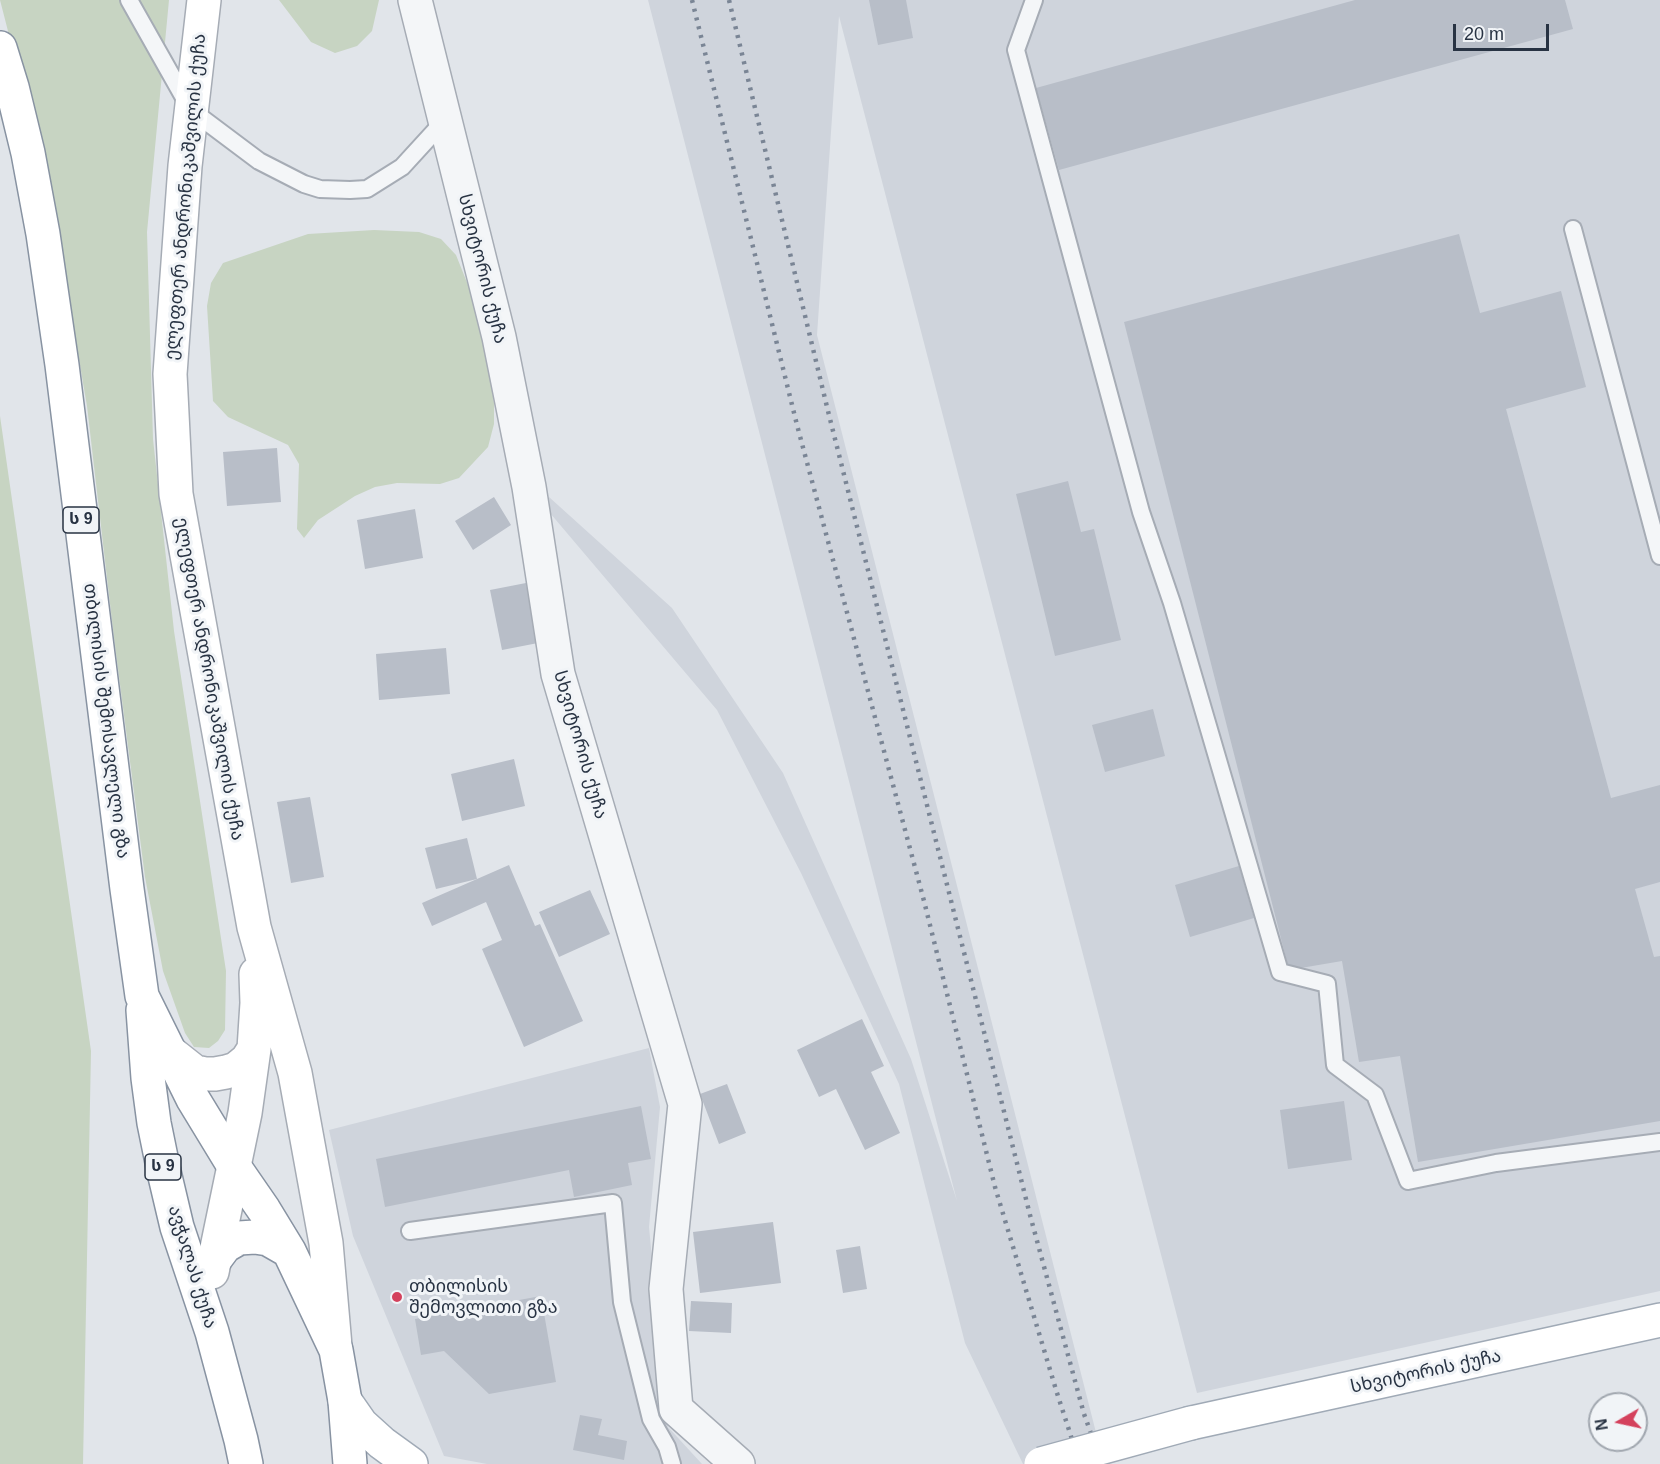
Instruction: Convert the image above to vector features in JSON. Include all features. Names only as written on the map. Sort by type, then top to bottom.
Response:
[{"type":"main road","name":"ელეფთერ ანდრონიკაშვილის ქუჩა","points":[[204,0],[185,166],[170,375],[176,494],[254,927],[295,1073],[326,1243],[336,1350]]},
{"type":"main road","name":"თბილისის შემოსავლელი გზა","points":[[0,48],[28,153],[46,256],[62,365],[142,996],[193,1099],[289,1251],[336,1350]]},
{"type":"main road","points":[[212,1332],[213,1262],[235,1168],[254,1048],[257,1003],[254,927]]},
{"type":"main road","name":"ავჭალას ქუჩა","points":[[142,996],[148,1078],[164,1172],[177,1227],[212,1332],[246,1464]]},
{"type":"main road","points":[[171,1053],[195,1072],[215,1074],[236,1069],[247,1060],[254,1048]]},
{"type":"main road","points":[[213,1262],[225,1246],[239,1238],[268,1239],[289,1251]]},
{"type":"main road","name":"სხვიტორის ქუჩა","points":[[1041,1464],[1191,1423],[1660,1320]]},
{"type":"main road","name":"ს 9","points":[[336,1350],[345,1401],[350,1464]]},
{"type":"main road","points":[[345,1401],[361,1424],[411,1464]]},
{"type":"street","name":"სხვიტორის ქუჩა","points":[[415,0],[499,337],[528,487],[558,674],[685,1104],[666,1289],[676,1409],[738,1464]]},
{"type":"lane","points":[[129,0],[191,110],[259,161],[304,184],[320,189],[367,189],[402,167],[445,120]]},
{"type":"lane","points":[[1034,0],[1016,50],[1141,512],[1172,603],[1280,972],[1327,984],[1335,1065],[1375,1095],[1408,1181],[1496,1163],[1660,1142]]},
{"type":"lane","points":[[1573,229],[1660,555]]},
{"type":"lane","points":[[410,1231],[614,1203],[622,1302],[651,1419],[667,1447],[672,1464]]},
{"type":"shaded area","points":[[648,0],[1660,0],[1660,1291],[1197,1393],[839,16],[817,335],[1104,1464],[1023,1464],[965,1343],[899,1084],[801,873],[717,710],[550,513],[549,497],[672,608],[783,773],[911,1059],[957,1201]]},
{"type":"shaded area","points":[[649,1048],[660,1107],[649,1227],[668,1427],[702,1464],[487,1464],[444,1456],[353,1236],[329,1130]]},
{"type":"green space","points":[[0,0],[169,0],[147,232],[153,439],[174,631],[226,971],[225,1030],[218,1041],[209,1048],[194,1047],[185,1033],[163,971],[145,877],[87,406],[52,202]]},
{"type":"green space","points":[[279,0],[379,0],[372,31],[357,46],[335,53],[311,42]]},
{"type":"green space","points":[[374,230],[419,232],[441,239],[456,255],[480,315],[494,403],[494,424],[488,447],[459,478],[440,484],[397,483],[375,487],[355,496],[318,520],[304,538],[297,529],[299,464],[288,445],[228,417],[213,401],[207,306],[211,283],[223,263],[308,234]]},
{"type":"green space","points":[[0,416],[91,1051],[83,1464],[0,1464]]},
{"type":"building","points":[[869,0],[906,0],[913,38],[878,45]]},
{"type":"building","points":[[1355,0],[1565,0],[1573,29],[1059,170],[1036,88]]},
{"type":"building","points":[[1459,234],[1480,313],[1561,291],[1586,387],[1506,409],[1611,798],[1660,785],[1660,882],[1635,889],[1654,957],[1660,956],[1660,1121],[1418,1162],[1400,1056],[1359,1062],[1342,961],[1289,970],[1124,322]]},
{"type":"building","points":[[277,448],[281,502],[227,506],[223,452]]},
{"type":"building","points":[[1068,481],[1081,532],[1094,529],[1121,640],[1055,656],[1016,494]]},
{"type":"building","points":[[494,497],[511,525],[473,550],[455,521]]},
{"type":"building","points":[[415,509],[423,558],[365,569],[357,520]]},
{"type":"building","points":[[526,583],[538,643],[502,650],[490,590]]},
{"type":"building","points":[[446,648],[450,694],[379,700],[376,654]]},
{"type":"building","points":[[1153,709],[1165,756],[1105,772],[1092,725]]},
{"type":"building","points":[[514,759],[525,806],[462,821],[451,774]]},
{"type":"building","points":[[310,797],[324,877],[291,883],[277,802]]},
{"type":"building","points":[[467,838],[477,879],[436,889],[425,848]]},
{"type":"building","points":[[509,865],[535,926],[540,924],[583,1021],[524,1047],[482,949],[502,940],[486,902],[432,926],[422,903]]},
{"type":"building","points":[[1239,866],[1254,918],[1190,937],[1175,885]]},
{"type":"building","points":[[590,890],[610,934],[559,957],[539,912]]},
{"type":"building","points":[[862,1019],[884,1066],[871,1072],[900,1133],[865,1150],[836,1089],[819,1097],[797,1050]]},
{"type":"building","points":[[727,1084],[746,1133],[719,1144],[700,1094]]},
{"type":"building","points":[[1344,1101],[1352,1160],[1288,1169],[1280,1110]]},
{"type":"building","points":[[641,1106],[651,1159],[628,1163],[632,1185],[574,1197],[569,1170],[385,1207],[376,1159]]},
{"type":"building","points":[[773,1222],[781,1283],[700,1293],[693,1232]]},
{"type":"building","points":[[860,1246],[867,1289],[843,1293],[836,1250]]},
{"type":"building","points":[[541,1296],[556,1382],[489,1394],[444,1351],[421,1355],[415,1319]]},
{"type":"building","points":[[691,1301],[732,1303],[731,1333],[689,1331]]},
{"type":"building","points":[[580,1415],[602,1419],[598,1435],[627,1441],[624,1460],[573,1450]]},
{"type":"railway","points":[[692,0],[797,425],[924,901],[995,1187],[1080,1464]]},
{"type":"railway","points":[[729,0],[828,411],[1030,1215],[1084,1414],[1102,1464]]},
{"type":"place","name":"თბილისის შემოვლითი გზა","points":[[397,1297]]}]
